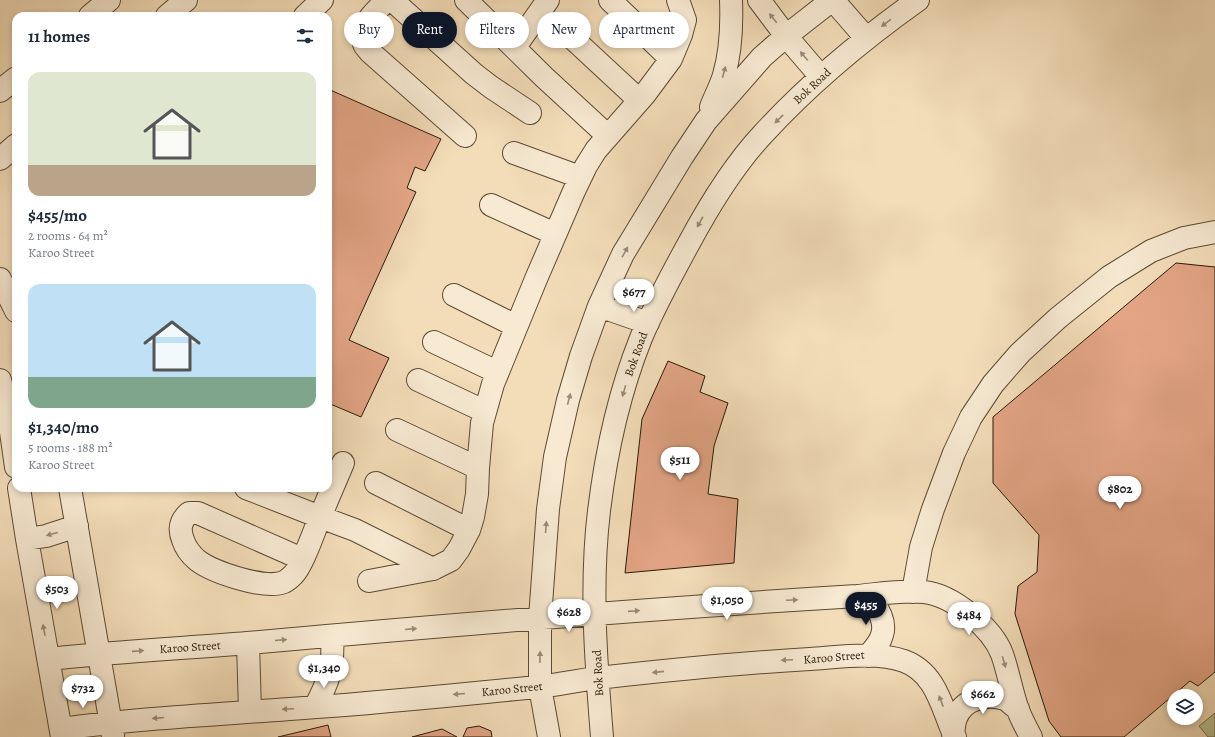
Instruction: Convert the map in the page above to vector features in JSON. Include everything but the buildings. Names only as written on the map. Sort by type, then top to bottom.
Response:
[{"type":"street","points":[[95,12],[109,0]]},
{"type":"street","points":[[309,12],[322,0]]},
{"type":"street","points":[[387,0],[364,26],[362,34],[364,44],[370,52],[465,136]]},
{"type":"street","points":[[392,0],[474,74],[530,113]]},
{"type":"street","points":[[466,0],[479,12]]},
{"type":"street","points":[[529,27],[548,0]]},
{"type":"street","points":[[610,0],[671,60]]},
{"type":"street","points":[[369,581],[433,569],[451,560],[459,550],[469,530],[477,494],[484,411],[497,372],[580,177],[596,150],[640,100],[671,60],[685,20],[678,0]]},
{"type":"street","points":[[706,121],[720,86],[728,59],[731,0]]},
{"type":"street","points":[[759,0],[786,36],[821,77]]},
{"type":"street","points":[[549,737],[540,686],[540,618],[548,509],[555,457],[568,400],[581,356],[599,306],[631,241],[682,157],[706,121],[762,57],[832,0],[866,38]]},
{"type":"street","name":"Bok Road","points":[[602,737],[597,678],[594,573],[598,512],[610,445],[621,401],[641,339],[668,280],[711,203],[733,170],[763,134],[821,77],[866,38],[918,0]]},
{"type":"street","points":[[173,12],[182,6]]},
{"type":"street","points":[[516,48],[544,77],[608,136]]},
{"type":"street","points":[[583,48],[640,100]]},
{"type":"street","points":[[0,92],[12,82]]},
{"type":"street","points":[[0,158],[12,148]]},
{"type":"street","points":[[514,153],[580,177]]},
{"type":"street","points":[[491,205],[555,234]]},
{"type":"street","points":[[913,592],[921,547],[933,509],[954,453],[971,417],[993,384],[1020,353],[1058,318],[1109,277],[1151,251],[1184,238],[1215,232]]},
{"type":"street","points":[[0,279],[12,303]]},
{"type":"street","points":[[454,295],[516,326]]},
{"type":"street","points":[[599,306],[648,324]]},
{"type":"street","points":[[434,342],[497,372]]},
{"type":"street","points":[[0,380],[8,411],[12,440]]},
{"type":"street","points":[[418,380],[484,411]]},
{"type":"street","points":[[0,424],[12,454]]},
{"type":"street","points":[[397,430],[478,468]]},
{"type":"street","points":[[332,489],[343,463]]},
{"type":"street","points":[[376,483],[469,530]]},
{"type":"street","points":[[20,492],[62,733]]},
{"type":"street","points":[[71,492],[112,729]]},
{"type":"street","points":[[256,492],[355,530],[433,569]]},
{"type":"street","points":[[302,559],[198,513],[189,513],[184,517],[180,529],[187,551],[198,561],[237,579],[267,584],[283,582],[293,575],[302,559],[331,492]]},
{"type":"street","points":[[27,540],[46,536],[77,526]]},
{"type":"street","points":[[857,596],[925,592],[960,607],[978,620],[991,635],[1002,653],[1018,709],[1031,737]]},
{"type":"street","name":"Karoo Street","points":[[49,658],[99,653],[248,643],[595,613],[857,596],[869,600],[878,610],[883,621],[883,634],[877,646],[868,656],[763,662],[597,678],[540,686],[315,707],[250,711],[112,729],[62,733]]},
{"type":"street","points":[[315,707],[325,689],[331,672],[333,654],[332,636]]},
{"type":"street","points":[[248,643],[250,711]]},
{"type":"street","points":[[868,656],[886,657],[904,661],[919,669],[929,678],[936,690],[954,735]]},
{"type":"street","points":[[954,735],[956,717],[965,706],[977,698],[992,696],[1006,700],[1018,709]]},
{"type":"green space","points":[[1215,713],[1215,737],[1208,737],[1199,726],[1203,725],[1203,723]]}]
